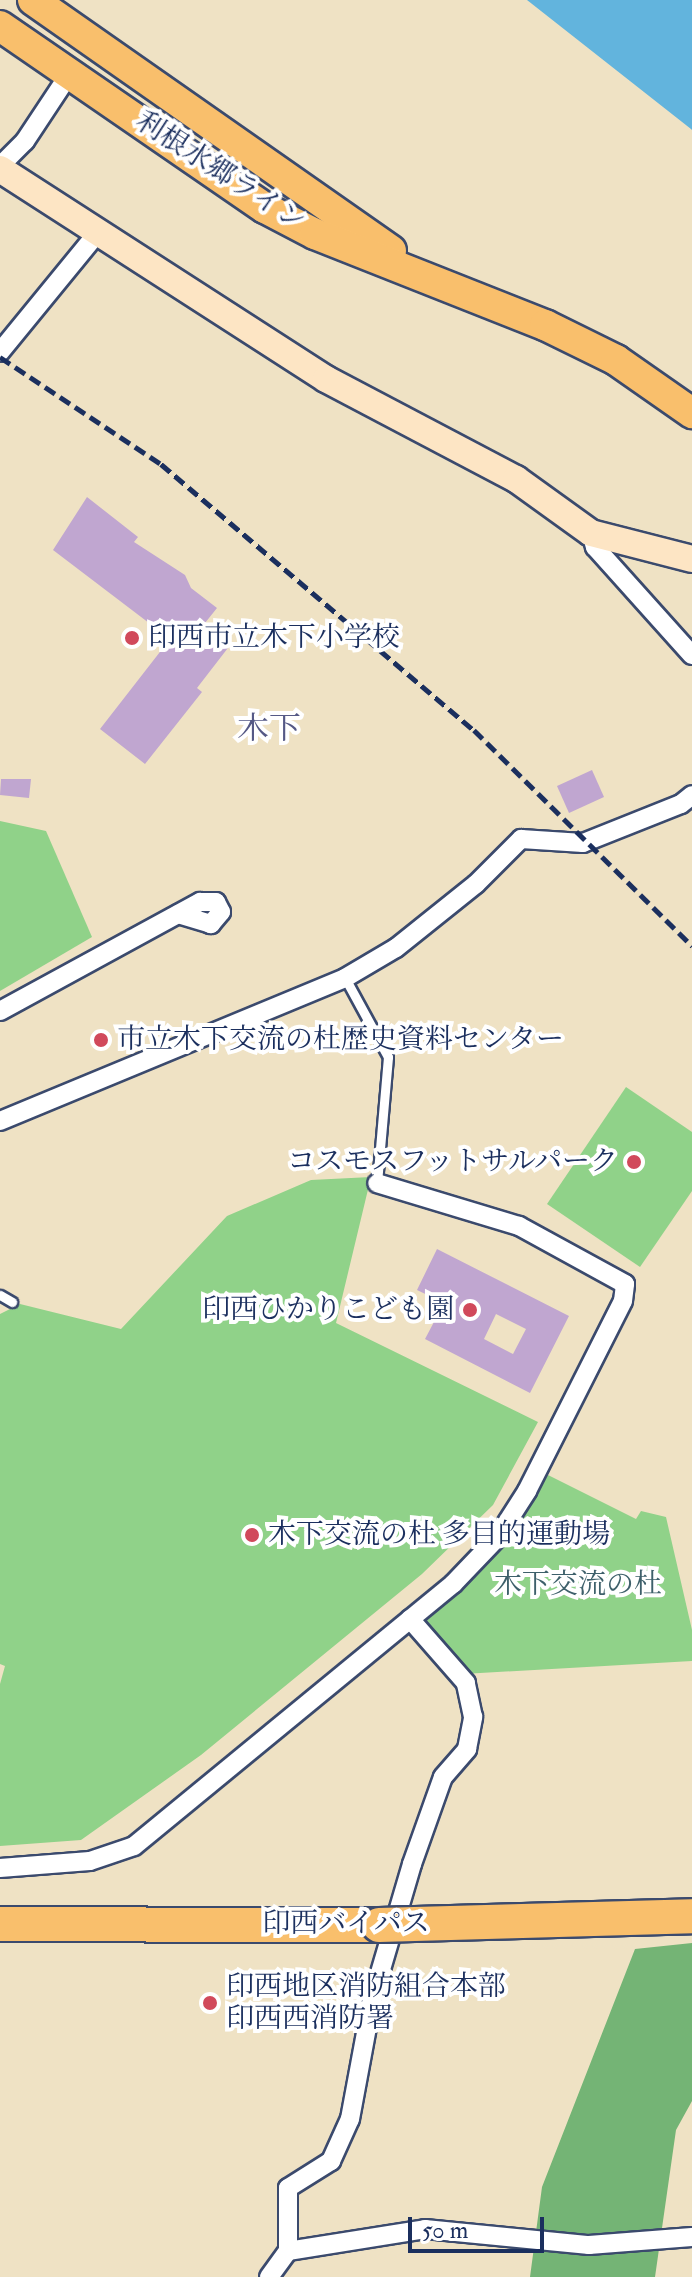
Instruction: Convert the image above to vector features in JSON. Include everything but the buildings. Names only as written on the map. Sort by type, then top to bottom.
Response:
[{"type":"highway","name":"印西バイパス","points":[[0,1924],[379,1925],[692,1916]]},
{"type":"main road","name":"利根水郷ライン","points":[[33,0],[351,225],[455,287]]},
{"type":"main road","name":"利根水郷ライン","points":[[0,26],[265,208],[315,234],[455,287],[616,360],[692,413]]},
{"type":"street","points":[[70,73],[25,141],[0,168],[326,379],[516,479],[591,533],[692,559]]},
{"type":"street","points":[[0,352],[99,231]]},
{"type":"street","points":[[591,533],[595,547],[692,655]]},
{"type":"street","points":[[0,1121],[345,978],[396,948],[476,884],[521,839],[583,843],[681,804],[692,795]]},
{"type":"street","points":[[0,1011],[179,914]]},
{"type":"street","points":[[0,1868],[90,1861],[134,1846],[479,1560],[515,1512],[627,1290],[622,1279],[519,1226],[377,1183]]},
{"type":"street","points":[[269,2277],[288,2251],[288,2188],[331,2161],[350,2119],[372,2000],[412,1864],[443,1777],[467,1749],[473,1717],[466,1683],[410,1619]]},
{"type":"street","points":[[288,2251],[425,2229],[589,2245],[692,2237]]},
{"type":"lane","points":[[345,978],[388,1057],[377,1183]]},
{"type":"lane","points":[[0,1295],[12,1302]]},
{"type":"green space","points":[[0,821],[46,831],[92,937],[0,991]]},
{"type":"green space","name":"コスモスフットサルパーク","points":[[626,1087],[692,1132],[692,1191],[640,1267],[547,1204]]},
{"type":"green space","name":"木下交流の杜","points":[[371,1177],[336,1323],[538,1422],[493,1505],[422,1574],[201,1755],[81,1840],[0,1846],[0,1684],[5,1666],[0,1664],[0,1314],[20,1304],[121,1329],[227,1216],[311,1180]]},
{"type":"green space","name":"木下交流の杜","points":[[548,1475],[636,1519],[641,1511],[666,1517],[692,1630],[692,1661],[463,1674],[424,1618],[488,1564]]},
{"type":"green space","points":[[692,1943],[692,2101],[676,2130],[655,2277],[530,2277],[542,2187],[635,1949]]},
{"type":"water","points":[[527,0],[692,0],[692,130],[691,129]]},
{"type":"railway","points":[[0,357],[161,464],[474,730],[692,946]]},
{"type":"place","name":"印西市立木下小学校","points":[[132,638]]},
{"type":"place","name":"市立木下交流の杜歴史資料センター","points":[[101,1040]]},
{"type":"place","name":"コスモスフットサルパーク","points":[[634,1162]]},
{"type":"place","name":"印西ひかりこども園","points":[[470,1310]]},
{"type":"place","name":"木下交流の杜 多目的運動場","points":[[252,1535]]},
{"type":"place","name":"印西地区消防組合本部 印西西消防署","points":[[210,2003]]},
{"type":"district","name":"木下","points":[[269,729]]}]
